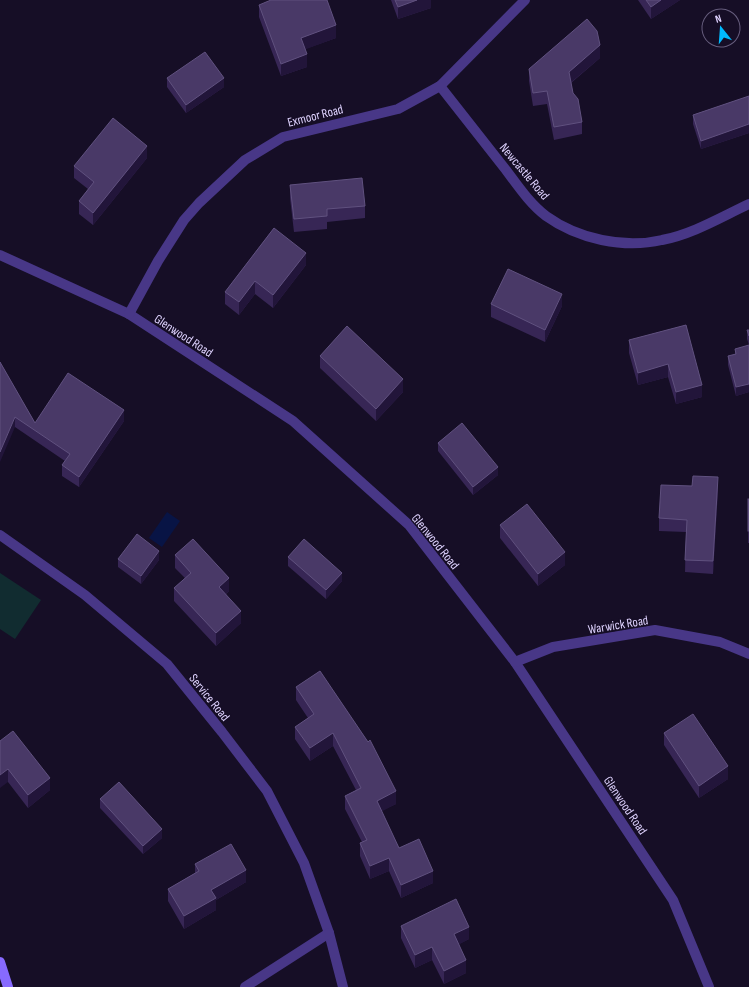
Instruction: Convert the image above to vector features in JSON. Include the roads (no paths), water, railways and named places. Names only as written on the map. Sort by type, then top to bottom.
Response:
[{"type":"street","name":"Exmoor Road","points":[[129,314],[158,261],[184,220],[198,203],[245,160],[283,137],[398,109],[440,86],[525,0]]},
{"type":"street","name":"Newcastle Road","points":[[440,86],[524,194],[546,216],[575,232],[604,241],[633,244],[662,241],[699,228],[749,204]]},
{"type":"street","name":"Glenwood Road","points":[[0,255],[129,314],[293,421],[409,525],[515,662],[672,900],[709,987]]},
{"type":"street","name":"Service Road","points":[[0,535],[85,595],[167,664],[222,732],[267,792],[304,863],[329,933],[343,987]]},
{"type":"street","name":"Warwick Road","points":[[515,662],[553,647],[655,630],[720,642],[749,654]]},
{"type":"street","points":[[246,987],[329,933]]},
{"type":"street","points":[[0,962],[8,987]]}]
